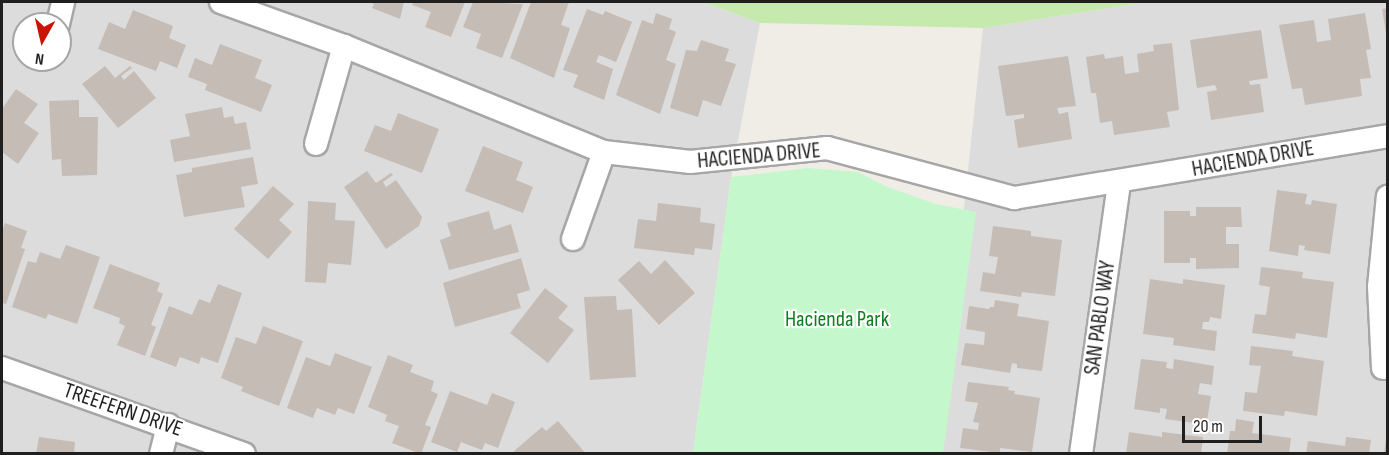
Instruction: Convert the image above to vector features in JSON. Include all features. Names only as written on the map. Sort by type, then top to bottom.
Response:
[{"type":"street","name":"HACIENDA DRIVE","points":[[221,2],[344,46],[604,152],[690,162],[827,148],[1014,198],[1388,136]]},
{"type":"street","points":[[316,144],[344,46]]},
{"type":"street","points":[[573,239],[604,152]]},
{"type":"street","name":"SAN PABLO WAY","points":[[1081,453],[1119,182]]},
{"type":"street","points":[[1383,368],[1379,287],[1388,196]]},
{"type":"street","name":"TREEFERN DRIVE","points":[[2,368],[244,453]]},
{"type":"street","points":[[161,453],[168,425]]},
{"type":"shaded area","points":[[2,2],[703,2],[760,23],[731,178],[693,453],[2,453]]},
{"type":"shaded area","points":[[1147,2],[1387,2],[1387,453],[938,454],[983,28]]},
{"type":"green space","points":[[703,2],[1147,2],[983,28],[760,23]]},
{"type":"green space","name":"Hacienda Park","points":[[808,168],[858,172],[885,186],[936,204],[976,212],[943,453],[693,453],[731,177]]},
{"type":"building","points":[[369,2],[404,2],[400,19],[372,8],[374,4]]},
{"type":"building","points":[[414,2],[465,2],[451,37],[425,27],[431,12],[412,5]]},
{"type":"building","points":[[473,2],[523,4],[502,58],[476,48],[481,34],[463,27]]},
{"type":"building","points":[[531,2],[569,2],[561,25],[570,28],[554,78],[510,58]]},
{"type":"building","points":[[1388,8],[1388,33],[1386,33],[1382,9]]},
{"type":"building","points":[[587,9],[603,15],[605,11],[632,22],[616,62],[599,55],[596,62],[613,69],[604,100],[573,87],[578,75],[563,70]]},
{"type":"building","points":[[133,10],[173,26],[169,38],[186,45],[177,68],[160,61],[156,71],[98,49],[109,22],[125,29]]},
{"type":"building","points":[[656,13],[672,19],[669,29],[676,32],[666,60],[676,64],[660,114],[616,95],[642,20],[653,24]]},
{"type":"building","points":[[1365,13],[1371,49],[1366,50],[1371,78],[1360,79],[1362,96],[1305,105],[1302,88],[1292,89],[1279,25],[1314,20],[1317,42],[1331,40],[1328,19]]},
{"type":"building","points":[[1261,30],[1268,78],[1249,81],[1250,85],[1260,84],[1264,112],[1211,120],[1207,92],[1217,90],[1215,85],[1197,88],[1190,40]]},
{"type":"building","points":[[701,40],[729,49],[725,61],[736,64],[721,106],[703,100],[698,117],[670,108],[686,50],[697,51]]},
{"type":"building","points":[[1172,43],[1179,110],[1167,112],[1170,127],[1114,135],[1112,121],[1100,123],[1096,93],[1091,93],[1086,57],[1104,54],[1105,59],[1123,56],[1125,74],[1139,72],[1137,54],[1154,51],[1153,45]]},
{"type":"building","points":[[220,44],[262,60],[255,78],[272,85],[261,112],[205,90],[207,84],[188,77],[195,58],[212,65]]},
{"type":"building","points":[[1068,56],[1076,106],[1057,108],[1059,114],[1068,112],[1072,139],[1018,148],[1014,120],[1024,118],[1024,114],[1006,116],[998,66]]},
{"type":"building","points":[[105,66],[115,78],[130,66],[132,68],[121,76],[124,80],[134,71],[156,98],[118,128],[82,84]]},
{"type":"building","points":[[16,89],[38,104],[24,123],[39,133],[18,164],[2,152],[2,109]]},
{"type":"building","points":[[79,100],[79,117],[98,117],[97,175],[62,176],[61,159],[52,160],[49,101]]},
{"type":"building","points":[[222,107],[224,118],[233,116],[235,124],[246,122],[251,149],[174,162],[170,140],[190,136],[185,114]]},
{"type":"building","points":[[398,113],[439,129],[422,173],[364,151],[375,125],[391,131]]},
{"type":"building","points":[[483,146],[523,162],[516,180],[533,187],[523,213],[465,191]]},
{"type":"building","points":[[253,157],[258,184],[241,187],[245,207],[184,217],[176,175],[192,172],[192,168]]},
{"type":"building","points":[[367,171],[376,183],[391,173],[393,175],[383,182],[386,187],[396,180],[422,217],[419,226],[386,249],[344,187]]},
{"type":"building","points":[[273,186],[294,204],[279,220],[292,232],[268,259],[234,229]]},
{"type":"building","points":[[1277,190],[1307,194],[1305,204],[1311,205],[1312,200],[1337,204],[1330,254],[1304,250],[1305,246],[1299,245],[1298,256],[1269,251]]},
{"type":"building","points":[[308,201],[336,203],[335,220],[355,221],[351,265],[328,263],[326,283],[305,282]]},
{"type":"building","points":[[658,203],[701,208],[700,222],[715,224],[712,250],[695,248],[694,255],[634,248],[638,219],[656,221]]},
{"type":"building","points":[[1196,207],[1241,207],[1242,227],[1226,227],[1226,244],[1239,244],[1239,268],[1196,269],[1196,258],[1190,258],[1190,263],[1164,263],[1164,211],[1190,211],[1190,216],[1196,216]]},
{"type":"building","points":[[489,211],[494,230],[511,224],[519,252],[449,270],[440,240],[451,236],[447,223]]},
{"type":"building","points":[[5,223],[27,231],[21,248],[25,249],[6,304],[2,303],[2,231]]},
{"type":"building","points":[[993,226],[1031,231],[1031,236],[1062,240],[1055,296],[1022,292],[1021,297],[980,291],[983,272],[995,274],[998,257],[989,256]]},
{"type":"building","points":[[66,245],[100,257],[77,324],[48,314],[46,319],[12,307],[28,261],[36,263],[40,252],[60,259]]},
{"type":"building","points":[[521,258],[530,290],[517,294],[521,308],[455,327],[443,283]]},
{"type":"building","points":[[665,260],[695,293],[659,325],[618,280],[639,261],[651,274]]},
{"type":"building","points":[[110,264],[160,283],[157,291],[163,294],[151,325],[156,327],[145,356],[117,345],[125,326],[119,323],[120,318],[93,308]]},
{"type":"building","points":[[1261,267],[1303,272],[1302,278],[1334,282],[1327,338],[1296,333],[1295,339],[1252,333],[1255,314],[1266,315],[1270,287],[1259,285]]},
{"type":"building","points":[[1150,279],[1183,284],[1183,279],[1225,285],[1221,319],[1210,317],[1209,322],[1203,322],[1202,329],[1217,331],[1215,351],[1173,345],[1174,338],[1143,334]]},
{"type":"building","points":[[218,284],[242,293],[218,363],[201,357],[199,364],[180,357],[176,367],[150,357],[169,306],[192,315],[199,299],[210,303]]},
{"type":"building","points":[[545,288],[568,306],[558,318],[574,330],[548,363],[510,333]]},
{"type":"building","points":[[616,296],[617,310],[632,309],[636,377],[590,380],[584,297]]},
{"type":"building","points":[[995,300],[1019,304],[1017,316],[1049,321],[1042,371],[1017,368],[1017,364],[1012,363],[1010,373],[961,365],[965,343],[984,345],[985,332],[966,329],[969,306],[989,309],[994,307]]},
{"type":"building","points":[[263,326],[303,341],[279,406],[241,391],[243,387],[221,378],[236,337],[256,344]]},
{"type":"building","points":[[1251,346],[1293,351],[1292,356],[1324,361],[1317,416],[1285,411],[1284,416],[1243,411],[1245,392],[1257,393],[1261,366],[1249,365]]},
{"type":"building","points":[[335,353],[372,367],[354,414],[338,408],[335,415],[317,408],[313,418],[287,408],[306,357],[330,366]]},
{"type":"building","points":[[388,355],[413,365],[410,372],[434,381],[431,391],[438,394],[425,425],[431,427],[421,454],[392,443],[399,426],[385,421],[387,415],[368,407]]},
{"type":"building","points":[[1141,359],[1167,362],[1166,368],[1173,369],[1174,359],[1214,366],[1212,385],[1200,383],[1198,394],[1211,396],[1207,421],[1195,419],[1195,423],[1165,419],[1167,409],[1160,408],[1160,413],[1134,409]]},
{"type":"building","points":[[968,382],[1009,387],[1008,390],[1015,391],[1014,394],[1040,398],[1032,452],[1000,448],[1000,453],[960,448],[963,428],[978,430],[979,423],[973,422],[978,403],[965,401]]},
{"type":"building","points":[[450,391],[487,405],[492,393],[515,402],[498,448],[485,443],[482,450],[461,442],[457,452],[431,442]]},
{"type":"building","points":[[1236,419],[1254,422],[1252,433],[1291,438],[1289,454],[1227,454],[1230,431],[1235,431]]},
{"type":"building","points":[[558,421],[586,454],[516,454],[514,451],[542,427],[546,431]]},
{"type":"building","points":[[1129,432],[1162,437],[1162,432],[1203,437],[1201,454],[1126,454]]},
{"type":"building","points":[[39,437],[75,442],[74,454],[36,454]]},
{"type":"building","points":[[1346,437],[1371,440],[1369,454],[1306,454],[1308,441],[1345,446]]},
{"type":"building","points":[[1386,438],[1388,454],[1384,454]]}]
